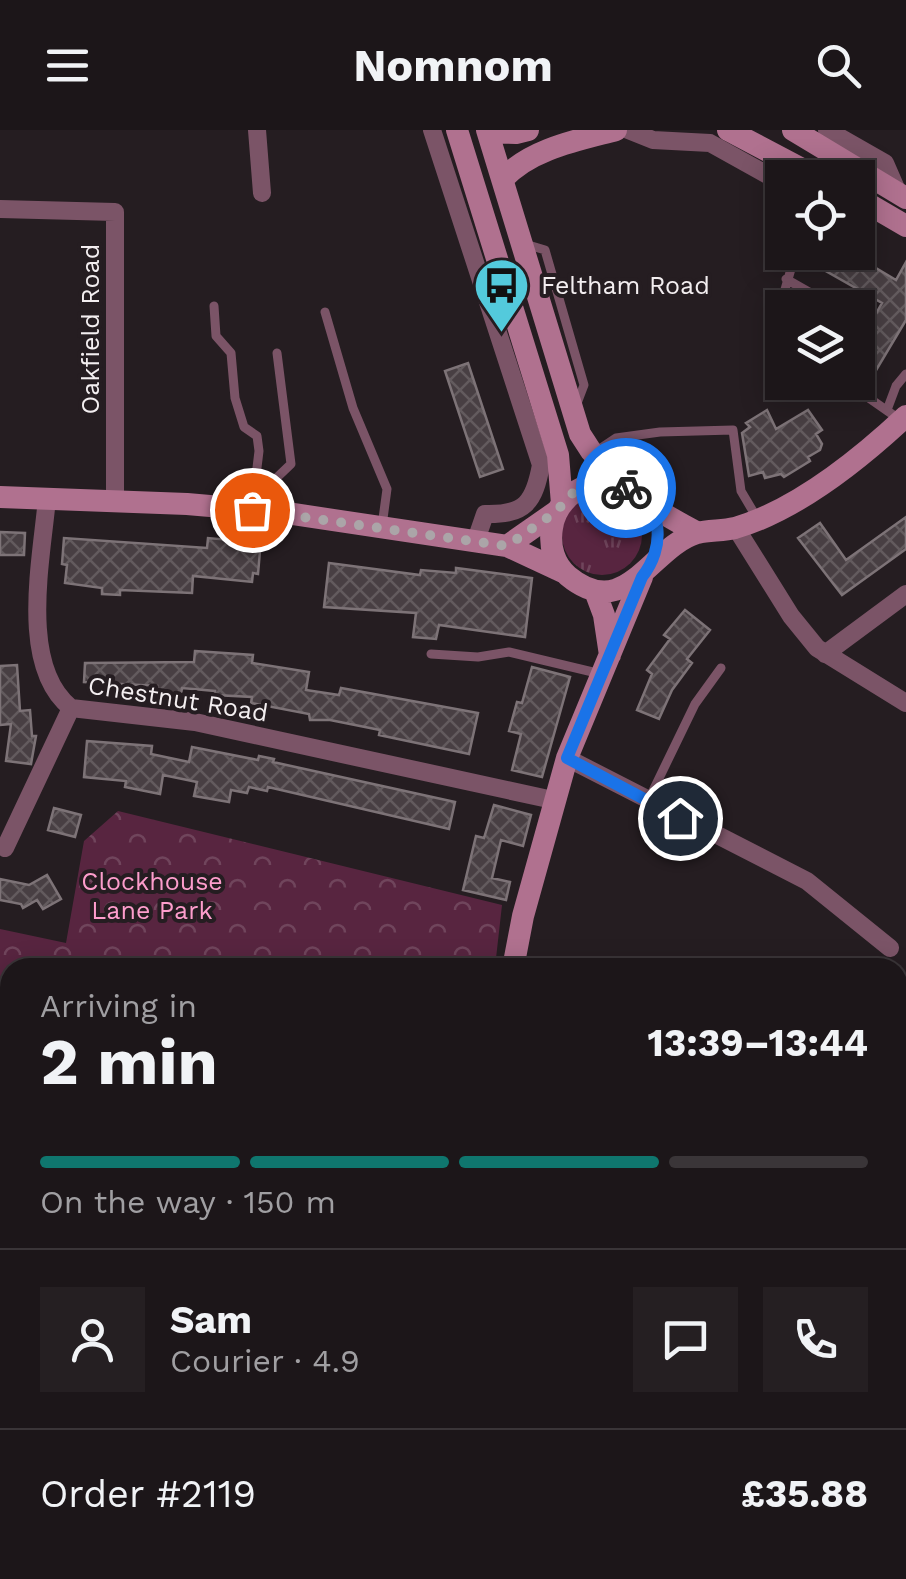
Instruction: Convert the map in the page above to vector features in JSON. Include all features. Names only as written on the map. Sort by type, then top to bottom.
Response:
[{"type":"main road","points":[[456,130],[539,423],[558,455],[560,508],[550,540],[554,558],[563,572]]},
{"type":"main road","points":[[528,130],[487,131],[580,434],[622,486],[698,533]]},
{"type":"main road","points":[[502,178],[516,164],[616,130]]},
{"type":"main road","points":[[728,130],[785,160]]},
{"type":"main road","points":[[792,130],[902,196]]},
{"type":"main road","points":[[875,209],[906,226]]},
{"type":"main road","points":[[0,497],[253,502],[382,528],[507,546],[595,591],[622,589],[698,533],[747,523],[838,473],[898,415]]},
{"type":"main road","points":[[507,546],[582,488],[605,483],[622,486]]},
{"type":"main road","points":[[515,958],[567,758],[660,536],[646,502]]},
{"type":"main road","points":[[595,591],[604,615],[607,666]]},
{"type":"street","points":[[257,130],[262,192]]},
{"type":"street","points":[[432,130],[539,423],[536,490],[525,507],[505,514],[485,514],[475,542]]},
{"type":"street","points":[[628,130],[653,140],[710,143],[765,174]]},
{"type":"street","points":[[827,130],[885,163],[902,196]]},
{"type":"street","name":"Oakfield Road","points":[[0,209],[115,212],[115,500]]},
{"type":"street","name":"Chestnut Road","points":[[46,498],[36,633],[55,696],[71,708],[195,722],[553,800]]},
{"type":"street","points":[[747,523],[791,616],[817,648],[906,703]]},
{"type":"street","points":[[826,654],[906,594]]},
{"type":"street","points":[[5,848],[71,708]]},
{"type":"street","points":[[567,758],[807,881],[890,948]]},
{"type":"lane","points":[[783,290],[789,270]]},
{"type":"lane","points":[[786,279],[805,290]]},
{"type":"lane","points":[[214,306],[216,336],[230,353],[244,427],[257,436],[253,502]]},
{"type":"lane","points":[[325,312],[353,408],[387,489],[382,528]]},
{"type":"lane","points":[[253,502],[291,464],[277,353]]},
{"type":"lane","points":[[898,415],[896,386],[906,374]]},
{"type":"lane","points":[[874,400],[898,415]]},
{"type":"lane","points":[[593,454],[616,438],[733,430],[747,523]]},
{"type":"lane","points":[[431,654],[478,657],[510,652],[607,666]]},
{"type":"lane","points":[[648,802],[695,704],[721,668]]},
{"type":"green space","points":[[594,495],[610,495],[631,506],[642,535],[631,564],[610,575],[594,575],[580,569],[568,557],[562,543],[562,527],[568,513],[580,501]]},
{"type":"green space","name":"Clockhouse Lane Park","points":[[118,811],[502,905],[496,958],[0,958],[0,929],[66,943],[84,841]]},
{"type":"building","points":[[906,262],[906,320],[875,372],[875,315],[882,303],[875,299],[875,290],[859,290],[824,270],[875,267],[896,280]]},
{"type":"building","points":[[468,363],[503,469],[480,477],[445,371]]},
{"type":"building","points":[[767,410],[776,429],[808,410],[822,430],[816,434],[822,444],[820,450],[784,477],[781,474],[765,478],[763,472],[749,476],[742,433],[750,427],[746,423]]},
{"type":"building","points":[[906,517],[906,549],[842,595],[798,538],[820,523],[846,560]]},
{"type":"building","points":[[0,532],[25,533],[24,555],[0,555]]},
{"type":"building","points":[[241,537],[261,539],[258,574],[253,573],[252,582],[193,576],[192,593],[120,590],[120,595],[102,594],[102,588],[65,583],[64,538],[207,548],[208,538],[241,541]]},
{"type":"building","points":[[329,563],[420,575],[421,570],[456,573],[456,568],[532,578],[525,637],[439,625],[436,639],[413,637],[416,613],[324,607]]},
{"type":"building","points":[[685,610],[710,630],[687,659],[692,663],[672,690],[659,719],[637,710],[652,674],[647,670],[670,639],[664,635]]},
{"type":"building","points":[[195,651],[253,655],[252,663],[309,672],[306,690],[339,695],[341,688],[478,713],[469,754],[379,735],[380,730],[310,720],[309,714],[251,703],[252,697],[182,688],[181,694],[156,691],[157,686],[84,682],[85,663],[194,662]]},
{"type":"building","points":[[17,665],[20,711],[30,710],[32,736],[36,736],[31,764],[6,761],[11,724],[0,725],[0,666]]},
{"type":"building","points":[[532,667],[570,677],[542,777],[512,770],[521,734],[509,731]]},
{"type":"building","points":[[87,741],[152,746],[151,754],[189,762],[192,747],[258,760],[259,756],[455,802],[449,829],[268,787],[267,791],[249,787],[247,793],[231,790],[229,802],[194,796],[197,782],[163,775],[160,794],[125,787],[126,781],[84,777]]},
{"type":"building","points":[[494,805],[531,815],[523,846],[501,840],[492,878],[510,882],[506,900],[463,890],[476,836],[484,838]]},
{"type":"building","points":[[54,808],[81,815],[75,837],[48,830]]},
{"type":"building","points":[[47,875],[61,899],[43,909],[37,900],[23,908],[21,904],[0,900],[0,879],[29,885]]},
{"type":"way so far","points":[[252,510],[507,546],[582,488],[605,483],[626,488]]},
{"type":"place","name":"Feltham Road","points":[[502,334]]},
{"type":"route","points":[[626,488],[646,502],[656,519],[660,536],[656,555],[642,577],[567,758],[680,818]]}]
